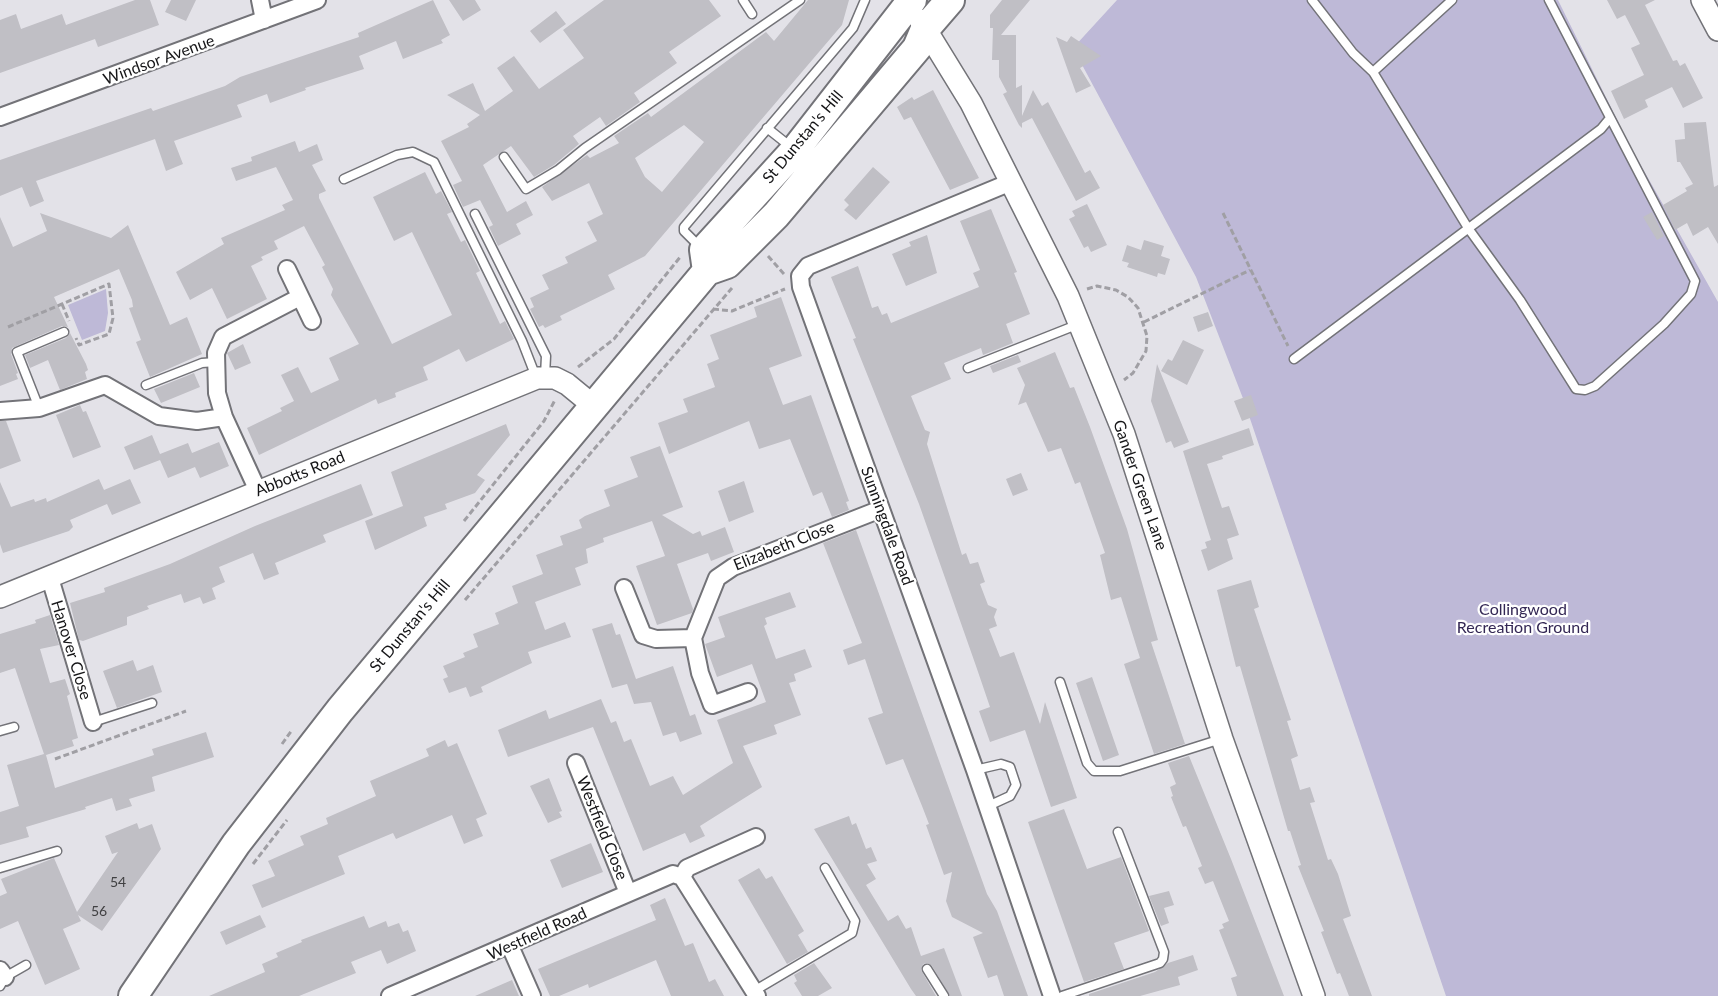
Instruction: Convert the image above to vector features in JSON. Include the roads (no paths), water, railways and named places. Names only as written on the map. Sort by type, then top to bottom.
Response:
[{"type":"highway","name":"St Dunstan's Hill","points":[[699,257],[727,264],[776,215],[917,48],[925,29],[950,0]]},
{"type":"highway","name":"St Dunstan's Hill","points":[[133,996],[236,844],[340,710],[595,407],[699,257],[795,150],[910,1]]},
{"type":"street","points":[[260,0],[264,20]]},
{"type":"street","name":"Windsor Avenue","points":[[0,117],[317,0]]},
{"type":"street","points":[[1702,0],[1718,30]]},
{"type":"street","name":"Gander Green Lane","points":[[910,1],[970,104],[1011,182],[1068,296],[1107,391],[1128,446],[1222,739],[1314,996]]},
{"type":"street","name":"Sunningdale Road","points":[[1011,182],[808,266],[800,276],[801,287],[1054,996]]},
{"type":"street","points":[[287,269],[312,321]]},
{"type":"street","points":[[258,491],[224,417],[217,393],[216,352],[223,337],[300,297]]},
{"type":"street","points":[[541,377],[567,384],[595,407]]},
{"type":"street","name":"Abbotts Road","points":[[0,597],[541,377]]},
{"type":"street","points":[[8,412],[39,408],[105,385],[159,416],[196,421],[224,417]]},
{"type":"street","name":"Elizabeth Close","points":[[748,692],[712,705],[700,673],[693,638],[708,593],[717,578],[724,572],[881,509]]},
{"type":"street","name":"Hanover Close","points":[[50,578],[93,722]]},
{"type":"street","points":[[624,588],[643,635],[656,639],[693,638]]},
{"type":"street","name":"Westfield Close","points":[[576,763],[628,894]]},
{"type":"street","name":"Westfield Road","points":[[390,996],[673,874],[682,877],[687,868],[756,837]]},
{"type":"street","points":[[682,877],[755,994]]},
{"type":"street","points":[[510,946],[532,996]]},
{"type":"lane","points":[[743,0],[752,14]]},
{"type":"lane","points":[[504,157],[526,189],[558,170],[585,148],[800,0]]},
{"type":"lane","points":[[699,257],[684,227],[854,28],[865,0]]},
{"type":"lane","points":[[1312,0],[1353,53],[1373,72],[1468,228],[1520,300],[1576,389],[1585,390],[1595,386],[1664,324],[1691,294],[1695,281],[1549,0]]},
{"type":"lane","points":[[1373,72],[1452,0]]},
{"type":"lane","points":[[1294,359],[1601,129],[1610,118]]},
{"type":"lane","points":[[767,128],[795,150]]},
{"type":"lane","points":[[344,180],[397,155],[413,152],[434,162],[541,377]]},
{"type":"lane","points":[[476,214],[546,356],[541,377]]},
{"type":"lane","points":[[968,368],[1079,324]]},
{"type":"lane","points":[[39,408],[17,352],[64,332]]},
{"type":"lane","points":[[146,385],[202,363],[216,362]]},
{"type":"lane","points":[[1060,682],[1088,763],[1094,771],[1120,771],[1222,739]]},
{"type":"lane","points":[[93,722],[152,703]]},
{"type":"lane","points":[[0,731],[14,727]]},
{"type":"lane","points":[[975,770],[1001,764],[1011,767],[1016,785],[1010,796],[986,807]]},
{"type":"lane","points":[[1054,996],[1160,963],[1163,959],[1164,952],[1118,832]]},
{"type":"lane","points":[[0,868],[57,851]]},
{"type":"lane","points":[[755,994],[852,933],[855,921],[825,868]]},
{"type":"lane","points":[[2,978],[26,964]]},
{"type":"lane","points":[[927,969],[944,996]]},
{"type":"park label","name":"Collingwood Recreation Ground","points":[[1523,619]]}]
